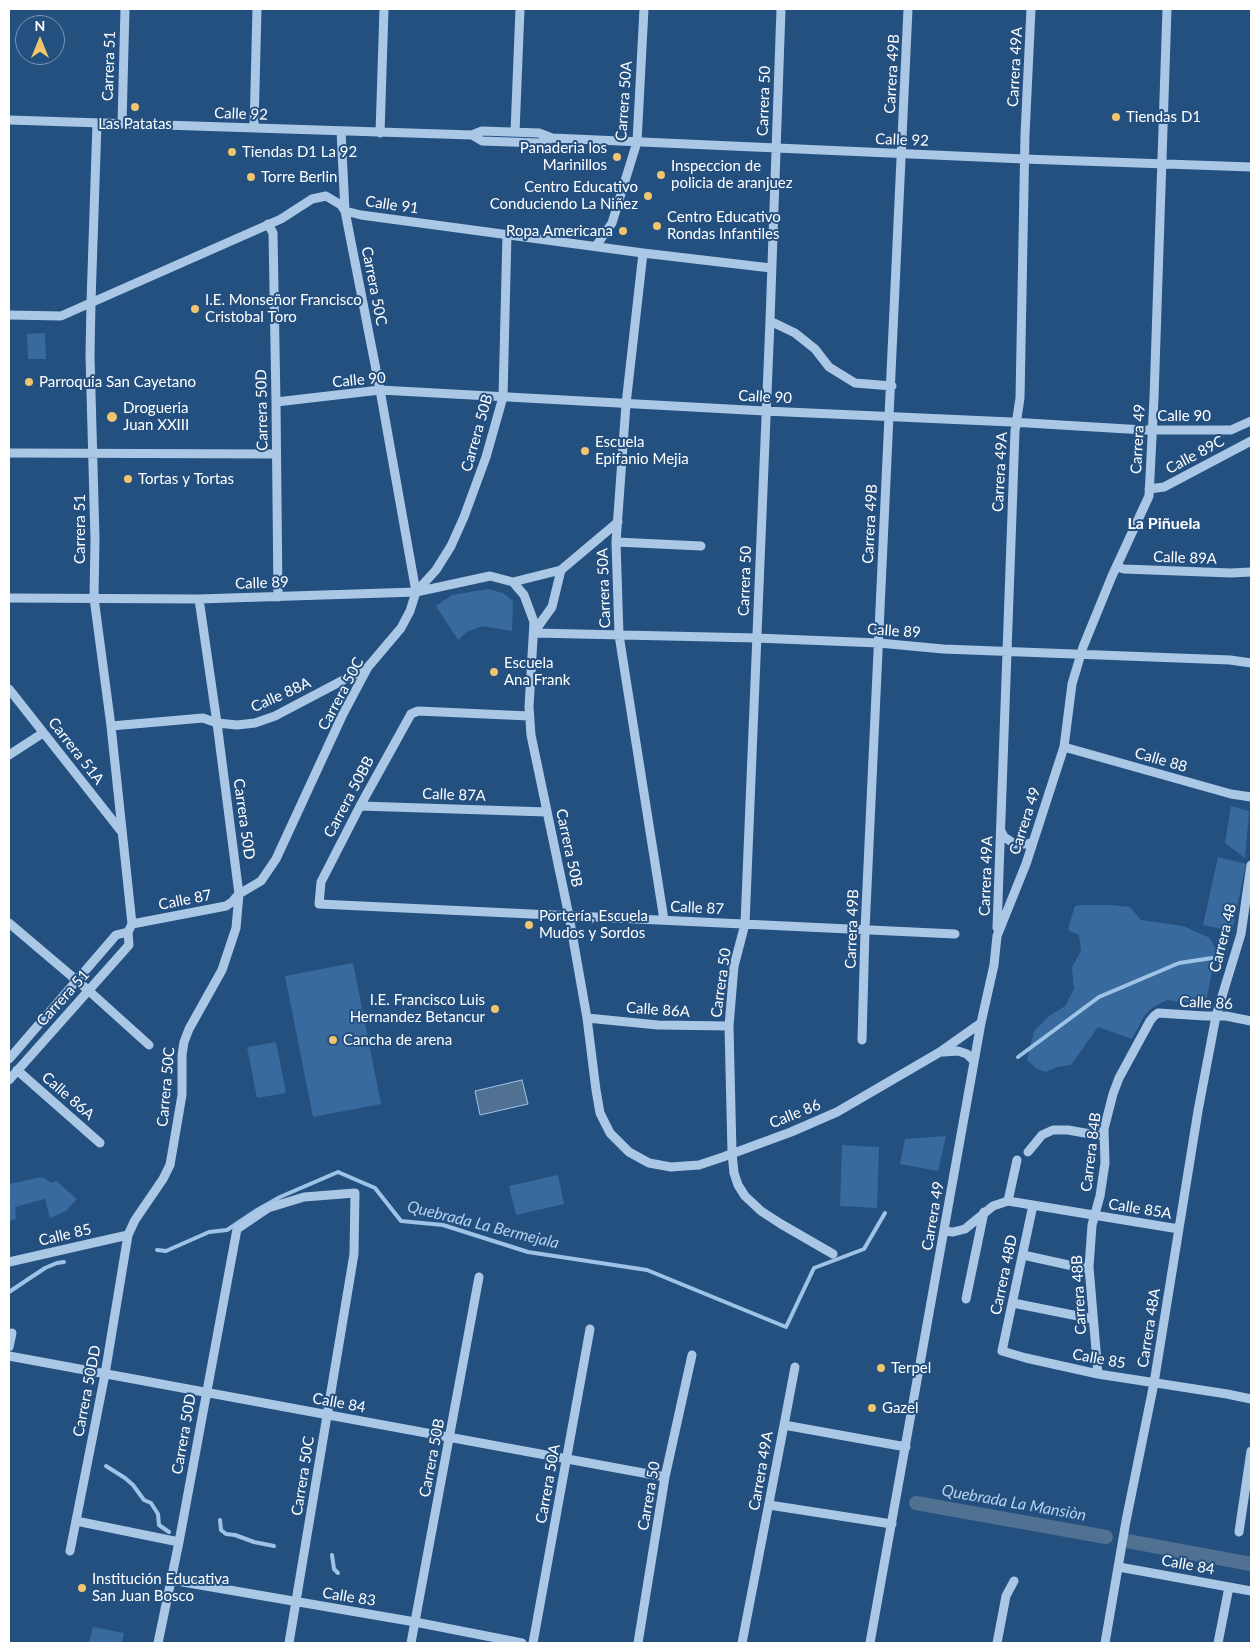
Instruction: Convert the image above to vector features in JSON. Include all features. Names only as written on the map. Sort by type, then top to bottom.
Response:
[{"type":"street","name":"Carrera 51","points":[[122,124],[125,9]]},
{"type":"street","points":[[254,128],[256,9]]},
{"type":"street","points":[[380,133],[384,9]]},
{"type":"street","points":[[516,132],[520,9]]},
{"type":"street","name":"Carrera 50A","points":[[596,246],[612,223],[637,142],[644,9]]},
{"type":"street","name":"Carrera 50","points":[[781,9],[745,924],[734,966],[728,1026],[732,1153],[734,1173],[738,1185],[745,1196],[781,1224],[833,1254]]},
{"type":"street","name":"Carrera 49B","points":[[862,1040],[865,930],[889,416],[892,386],[908,9]]},
{"type":"street","name":"Carrera 49A","points":[[997,936],[1016,422],[1020,398],[1024,159],[1032,9]]},
{"type":"street","name":"Carrera 49","points":[[870,1643],[974,1061],[994,965],[997,936],[1026,864],[1064,747],[1072,684],[1081,654],[1148,496],[1167,9]]},
{"type":"street","name":"Calle 92","points":[[11,121],[380,133],[472,135],[482,131],[516,132],[540,133],[552,138],[1251,167]]},
{"type":"street","name":"Carrera 51","points":[[9,1080],[129,945],[130,928],[111,726],[94,598],[90,378],[97,123]]},
{"type":"street","name":"Carrera 50C","points":[[128,1235],[170,1165],[181,1105],[184,1042],[189,1029],[222,970],[236,928],[239,894],[261,881],[276,859],[342,716],[368,667],[401,628],[410,611],[416,592],[380,390],[345,211],[341,131]]},
{"type":"street","name":"Calle 92","points":[[472,135],[482,141],[540,143],[552,138]]},
{"type":"street","name":"Calle 91","points":[[9,315],[61,316],[281,219],[312,199],[326,196],[341,205],[345,211],[361,215],[643,254],[771,268]]},
{"type":"street","name":"Carrera 50D","points":[[268,224],[273,233],[278,597]]},
{"type":"street","name":"Carrera 50B","points":[[416,592],[436,570],[451,546],[486,457],[503,397],[507,234]]},
{"type":"street","name":"Carrera 50A","points":[[643,254],[626,404],[616,542],[619,635],[664,920]]},
{"type":"street","points":[[770,321],[795,333],[815,349],[829,368],[855,383],[892,386]]},
{"type":"street","name":"Calle 90","points":[[276,402],[380,390],[1152,430],[1231,430],[1251,421]]},
{"type":"street","name":"Calle 89C","points":[[1149,489],[1164,487],[1251,441]]},
{"type":"street","points":[[9,453],[276,454]]},
{"type":"street","points":[[513,582],[560,570],[618,522]]},
{"type":"street","points":[[616,542],[701,546]]},
{"type":"street","name":"Calle 89A","points":[[1117,567],[1124,569],[1231,573],[1251,572]]},
{"type":"street","points":[[534,633],[552,607],[560,570]]},
{"type":"street","name":"Calle 89","points":[[9,598],[198,599],[278,597],[416,592],[490,576],[513,582]]},
{"type":"street","name":"Carrera 50B","points":[[513,582],[524,595],[534,622],[529,716],[531,734],[569,916],[587,1018],[600,1113],[610,1133],[629,1152],[649,1163]]},
{"type":"street","name":"Carrera 50D","points":[[198,599],[217,723],[239,894]]},
{"type":"street","name":"Calle 89","points":[[534,633],[756,638],[943,649],[1230,660],[1251,663]]},
{"type":"street","name":"Calle 88A","points":[[111,726],[203,718],[217,723],[237,725],[255,723],[275,716],[368,667]]},
{"type":"street","name":"Carrera 51A","points":[[9,689],[38,723],[43,734],[121,831]]},
{"type":"street","name":"Carrera 50BB","points":[[318,904],[321,882],[360,806],[411,714],[418,711],[529,716]]},
{"type":"street","points":[[9,755],[43,734]]},
{"type":"street","name":"Calle 88","points":[[1064,747],[1231,794],[1251,797]]},
{"type":"street","name":"Calle 87A","points":[[360,806],[547,812]]},
{"type":"street","points":[[1001,831],[1004,837],[1015,844],[1021,845],[1033,842]]},
{"type":"street","name":"Carrera 48","points":[[1216,1016],[1241,934],[1251,865]]},
{"type":"street","name":"Calle 87","points":[[130,928],[226,906],[239,894]]},
{"type":"street","name":"Calle 87","points":[[318,904],[955,934]]},
{"type":"street","points":[[9,923],[149,1045]]},
{"type":"street","name":"Carrera 51","points":[[9,1058],[116,935],[130,928]]},
{"type":"street","name":"Calle 86","points":[[1158,1013],[1226,1016],[1251,1021]]},
{"type":"street","name":"Carrera 84B","points":[[1094,1216],[1100,1196],[1105,1163],[1104,1134],[1113,1094],[1119,1078],[1150,1021],[1158,1013]]},
{"type":"street","name":"Carrera 48A","points":[[1105,1643],[1126,1521],[1154,1383],[1216,1016]]},
{"type":"street","name":"Calle 86A","points":[[587,1018],[658,1024],[728,1026]]},
{"type":"street","name":"Calle 86","points":[[649,1163],[671,1167],[699,1165],[791,1132],[837,1112],[940,1052],[981,1023]]},
{"type":"street","points":[[940,1052],[958,1051],[967,1054],[974,1061]]},
{"type":"street","name":"Calle 86A","points":[[17,1070],[100,1143]]},
{"type":"street","points":[[1028,1152],[1042,1135],[1053,1130],[1068,1130],[1096,1135],[1104,1134]]},
{"type":"street","points":[[944,1231],[953,1232],[965,1229],[993,1206],[1008,1201],[1017,1160]]},
{"type":"street","name":"Carrera 50C","points":[[236,1229],[268,1208],[286,1202],[304,1197],[355,1193],[354,1254],[289,1643]]},
{"type":"street","name":"Calle 85A","points":[[1008,1201],[1179,1229]]},
{"type":"street","name":"Carrera 48D","points":[[1002,1351],[1033,1205]]},
{"type":"street","points":[[966,1300],[984,1212]]},
{"type":"street","name":"Carrera 48B","points":[[1094,1216],[1090,1267],[1098,1374]]},
{"type":"street","name":"Carrera 50D","points":[[158,1643],[179,1542],[236,1229]]},
{"type":"street","name":"Calle 85","points":[[9,1262],[128,1235]]},
{"type":"street","name":"Carrera 50DD","points":[[70,1551],[105,1374],[128,1235]]},
{"type":"street","points":[[1023,1255],[1082,1268],[1090,1267]]},
{"type":"street","name":"Carrera 50B","points":[[411,1643],[479,1277]]},
{"type":"street","points":[[1013,1303],[1093,1319]]},
{"type":"street","name":"Carrera 50A","points":[[533,1643],[590,1329]]},
{"type":"street","points":[[9,1347],[12,1333]]},
{"type":"street","name":"Calle 85","points":[[1002,1351],[1098,1374],[1227,1394],[1251,1400]]},
{"type":"street","name":"Carrera 50","points":[[638,1643],[665,1476],[692,1355]]},
{"type":"street","name":"Calle 84","points":[[9,1356],[665,1476]]},
{"type":"street","points":[[784,1425],[795,1366]]},
{"type":"street","name":"Carrera 49A","points":[[742,1643],[784,1425],[906,1447]]},
{"type":"street","points":[[1239,1532],[1251,1451]]},
{"type":"street","points":[[769,1505],[892,1524]]},
{"type":"street","points":[[76,1521],[179,1542]]},
{"type":"street","name":"Calle 84","points":[[1119,1566],[1251,1591]]},
{"type":"street","name":"Calle 83","points":[[171,1580],[415,1622],[522,1643]]},
{"type":"street","points":[[997,1643],[1006,1596],[1014,1581]]},
{"type":"street","points":[[1218,1643],[1229,1586]]},
{"type":"shaded area","points":[[45,333],[46,359],[28,359],[27,334]]},
{"type":"shaded area","points":[[488,589],[503,593],[513,601],[512,631],[482,626],[467,632],[458,640],[436,606],[452,595]]},
{"type":"shaded area","points":[[1231,806],[1249,811],[1245,858],[1225,843]]},
{"type":"shaded area","points":[[1218,857],[1246,864],[1232,931],[1203,925]]},
{"type":"shaded area","points":[[1075,906],[1130,907],[1141,920],[1183,926],[1210,938],[1216,950],[1206,1002],[1199,1004],[1167,1000],[1152,1008],[1144,1016],[1132,1039],[1098,1027],[1071,1065],[1057,1067],[1046,1072],[1037,1069],[1027,1060],[1034,1031],[1049,1016],[1065,1006],[1074,989],[1072,967],[1081,951],[1079,935],[1068,929]]},
{"type":"shaded area","name":"Cancha de arena","points":[[353,963],[381,1104],[313,1117],[285,976]]},
{"type":"shaded area","points":[[276,1042],[286,1093],[257,1098],[247,1047]]},
{"type":"shaded area","points":[[522,1080],[528,1104],[480,1115],[475,1091]]},
{"type":"shaded area","points":[[946,1136],[938,1171],[900,1164],[905,1139]]},
{"type":"shaded area","points":[[842,1145],[879,1147],[877,1208],[840,1206]]},
{"type":"shaded area","points":[[558,1175],[564,1204],[516,1215],[509,1186]]},
{"type":"shaded area","points":[[42,1177],[52,1183],[56,1181],[77,1199],[66,1211],[50,1218],[45,1199],[15,1207],[16,1219],[9,1221],[9,1184]]},
{"type":"shaded area","points":[[93,1627],[124,1633],[122,1643],[89,1643]]},
{"type":"waterway","name":"Quebrada La Bermejala","points":[[1018,1057],[1099,997],[1179,963],[1212,958]]},
{"type":"waterway","name":"Quebrada La Bermejala","points":[[157,1250],[166,1251],[209,1232],[227,1230],[280,1197],[338,1172],[375,1188],[401,1221],[443,1225],[528,1252],[647,1270],[786,1327],[814,1268],[864,1249],[885,1213]]},
{"type":"waterway","name":"Quebrada La Bermejala","points":[[9,1292],[45,1268],[64,1262]]},
{"type":"waterway","name":"Quebrada La Mansiòn","points":[[106,1466],[125,1478],[144,1500],[151,1503],[158,1514],[159,1525],[169,1532]]},
{"type":"waterway","name":"Quebrada La Mansiòn","points":[[916,1503],[1106,1537]]},
{"type":"waterway","name":"Quebrada La Mansiòn","points":[[220,1520],[221,1530],[226,1534],[274,1546]]},
{"type":"waterway","name":"Quebrada La Mansiòn","points":[[1127,1541],[1251,1564]]},
{"type":"waterway","name":"Quebrada La Mansiòn","points":[[332,1555],[334,1569],[338,1573]]},
{"type":"place","name":"Las Patatas","points":[[135,107]]},
{"type":"place","name":"Tiendas D1","points":[[1116,117]]},
{"type":"place","name":"Tiendas D1 La 92","points":[[232,152]]},
{"type":"place","name":"Panaderia los Marinillos","points":[[617,157]]},
{"type":"place","name":"Inspeccion de policia de aranjuez","points":[[661,175]]},
{"type":"place","name":"Torre Berlin","points":[[251,177]]},
{"type":"place","name":"Centro Educativo Conduciendo La Niñez","points":[[648,196]]},
{"type":"place","name":"Centro Educativo Rondas Infantiles","points":[[657,226]]},
{"type":"place","name":"Ropa Americana","points":[[623,231]]},
{"type":"place","name":"I.E. Monseñor Francisco Cristobal Toro","points":[[195,309]]},
{"type":"place","name":"Parroquia San Cayetano","points":[[29,382]]},
{"type":"place","name":"Drogueria Juan XXIII","points":[[112,417]]},
{"type":"place","name":"Escuela Epifanio Mejia","points":[[585,451]]},
{"type":"place","name":"Tortas y Tortas","points":[[128,479]]},
{"type":"place","name":"Escuela Ana Frank","points":[[494,672]]},
{"type":"place","name":"Portería, Escuela Mudos y Sordos","points":[[529,925]]},
{"type":"place","name":"I.E. Francisco Luis Hernandez Betancur","points":[[495,1009]]},
{"type":"place","name":"Cancha de arena","points":[[333,1040]]},
{"type":"place","name":"Terpel","points":[[881,1368]]},
{"type":"place","name":"Gazel","points":[[872,1408]]},
{"type":"place","name":"Institución Educativa San Juan Bosco","points":[[82,1588]]},
{"type":"district","name":"La Piñuela","points":[[1164,524]]}]
